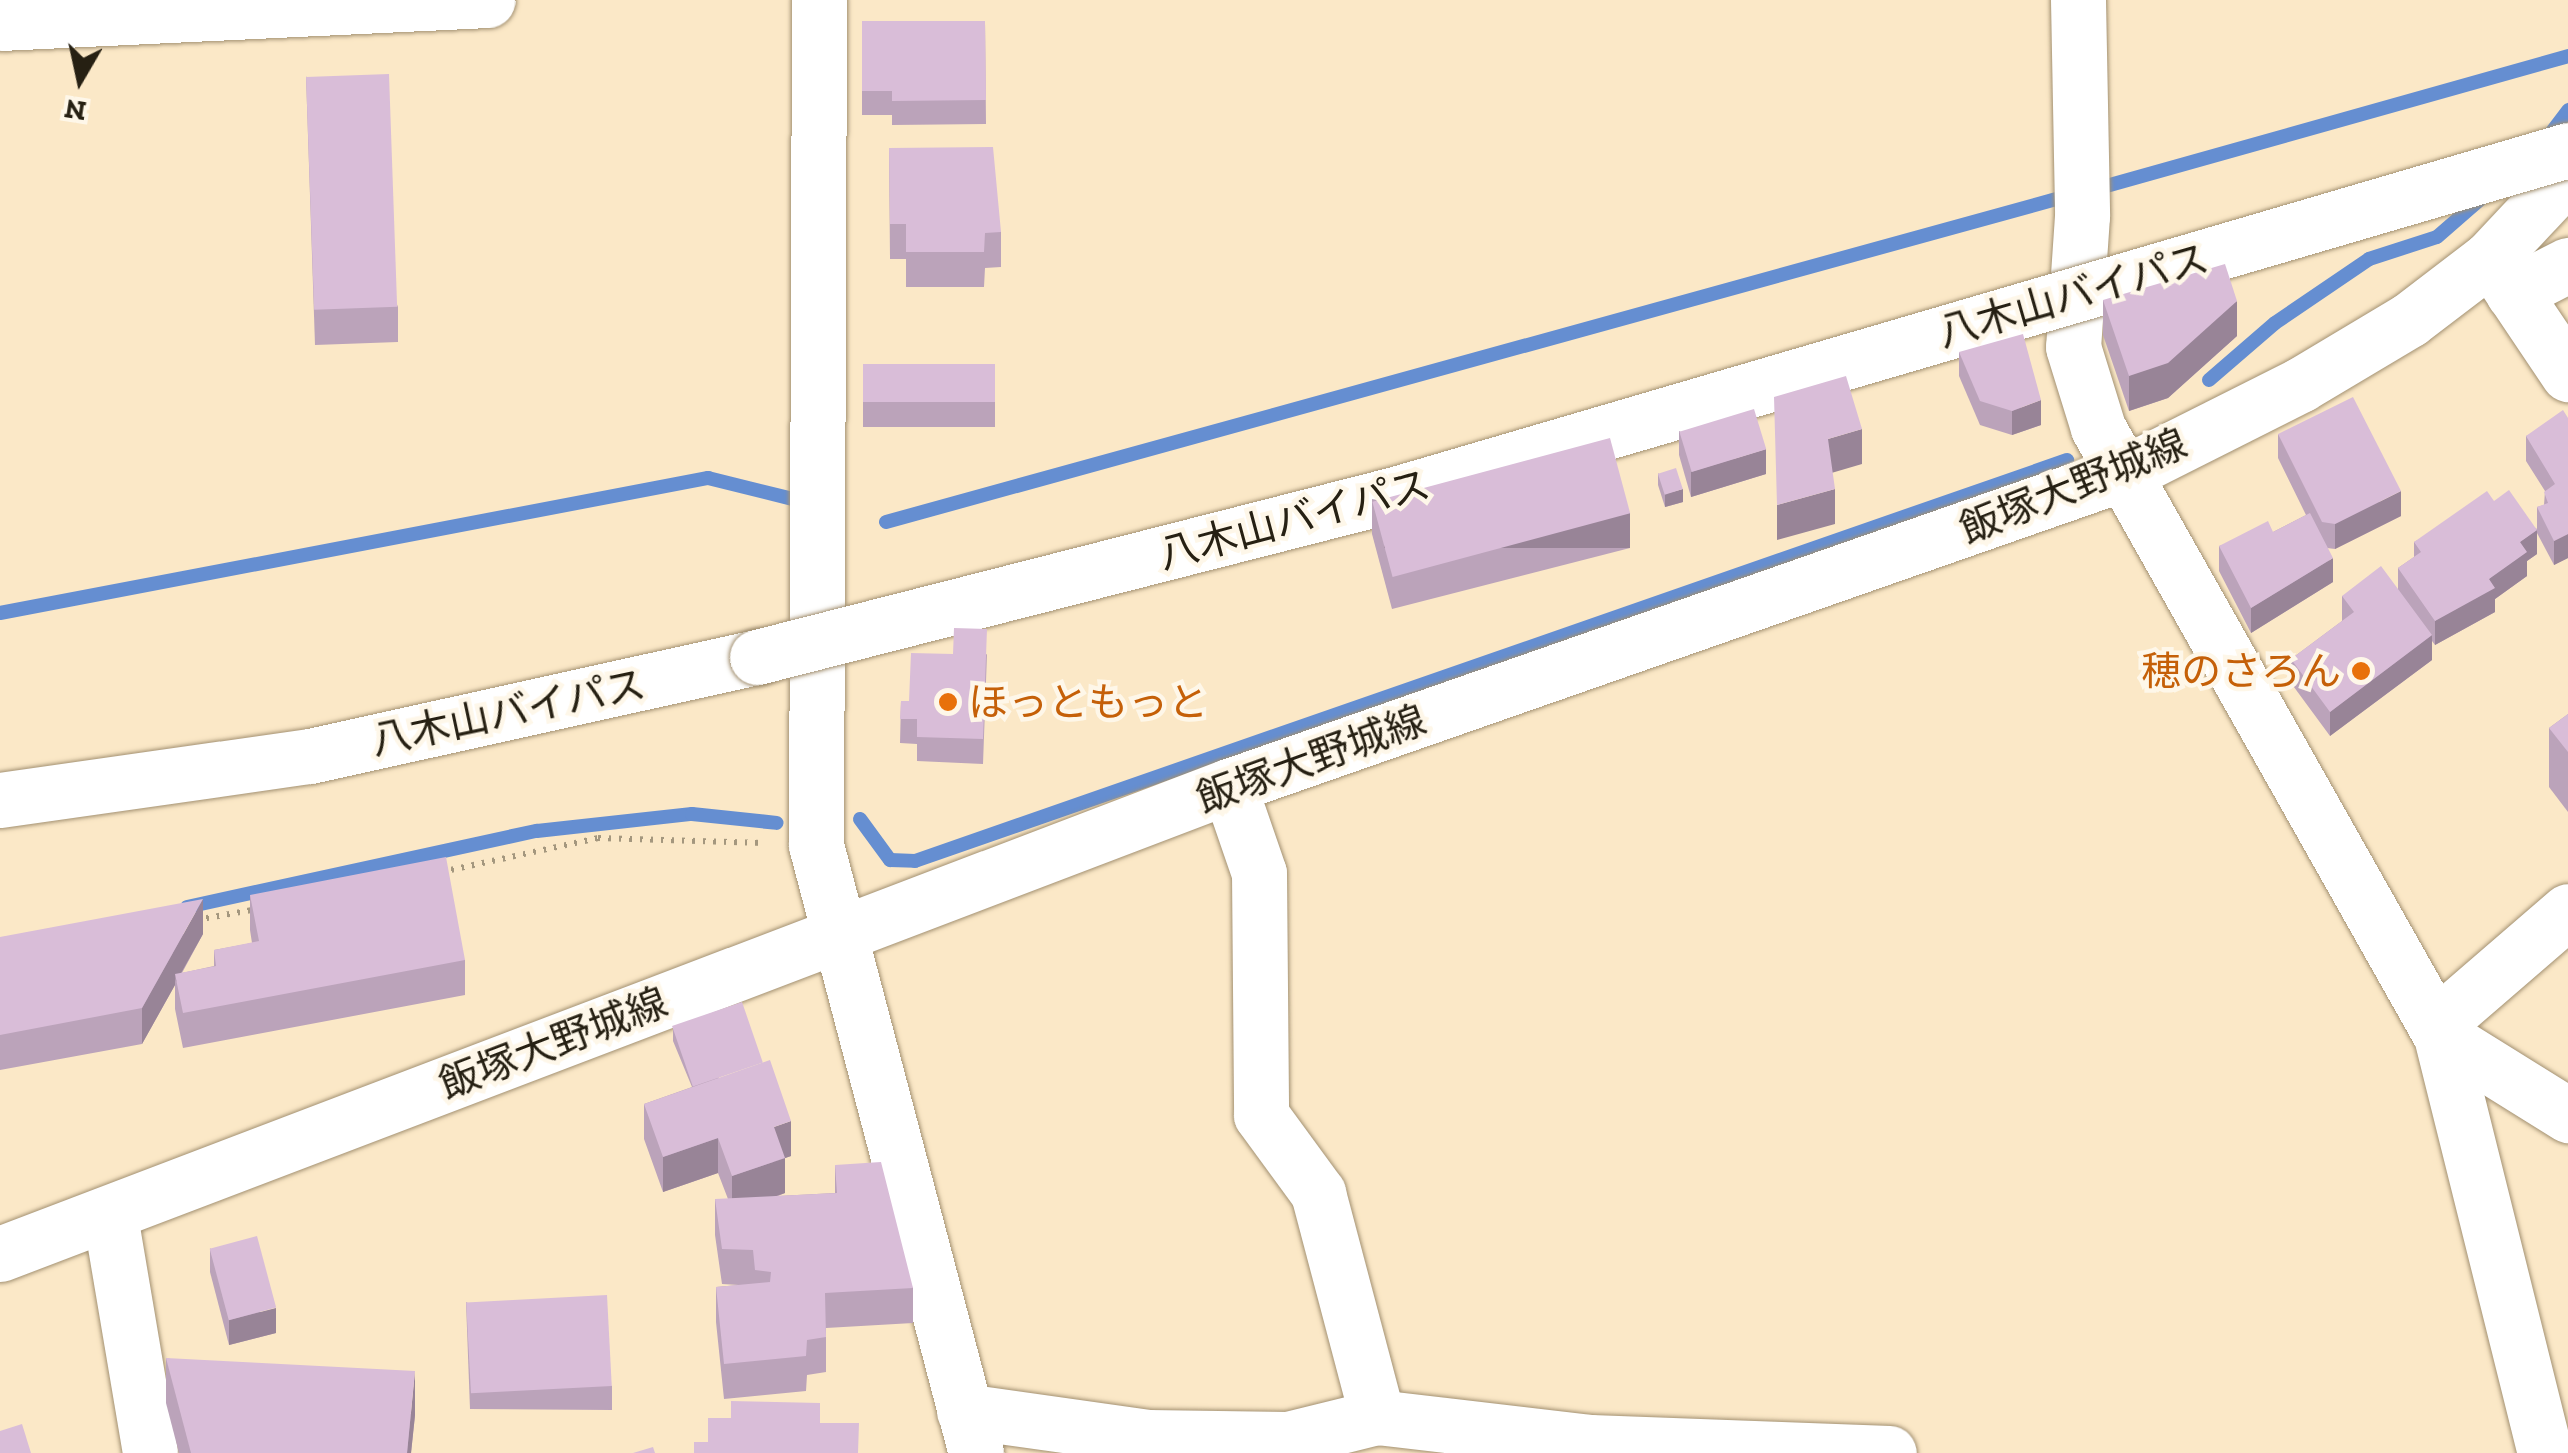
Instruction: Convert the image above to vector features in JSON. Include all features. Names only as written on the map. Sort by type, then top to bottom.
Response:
[{"type":"main road","points":[[0,22],[161,8],[487,0]]},
{"type":"main road","points":[[819,0],[816,844],[970,1432],[1268,1439],[1377,1417],[1591,1442],[1890,1453]]},
{"type":"main road","points":[[2078,0],[2082,194],[2073,347],[2098,428],[2127,472],[2438,1030],[2552,1446]]},
{"type":"main road","name":"八木山バイパス","points":[[0,800],[310,756],[757,657],[1395,494],[2568,150]]},
{"type":"main road","name":"飯塚大野城線","points":[[0,1254],[110,1216],[840,929],[1229,786],[2127,472],[2300,385],[2409,320],[2502,276],[2568,176]]},
{"type":"main road","points":[[2568,265],[2502,276],[2568,374]]},
{"type":"main road","points":[[0,819],[310,756]]},
{"type":"main road","points":[[1229,786],[1259,873],[1261,1115],[1318,1194],[1377,1417]]},
{"type":"main road","points":[[2438,1030],[2568,910]]},
{"type":"main road","points":[[2438,1030],[2568,1114]]},
{"type":"main road","points":[[110,1216],[150,1453]]},
{"type":"path","points":[[426,875],[598,838],[816,844]]},
{"type":"path","points":[[175,924],[272,906]]},
{"type":"building","points":[[862,21],[985,21],[986,100],[892,101],[892,91],[862,91]]},
{"type":"building","points":[[389,74],[397,307],[314,310],[306,77]]},
{"type":"building","points":[[993,147],[1001,232],[985,233],[984,252],[906,252],[906,224],[890,224],[889,148]]},
{"type":"building","points":[[2225,264],[2237,301],[2168,363],[2129,376],[2103,300]]},
{"type":"building","points":[[2023,334],[2041,400],[2012,411],[1980,401],[1959,352]]},
{"type":"building","points":[[863,364],[995,364],[995,402],[863,402]]},
{"type":"building","points":[[1846,376],[1862,429],[1828,439],[1835,489],[1777,505],[1774,397]]},
{"type":"building","points":[[2353,397],[2401,491],[2335,524],[2322,522],[2278,434]]},
{"type":"building","points":[[1754,409],[1766,449],[1692,472],[1679,432]]},
{"type":"building","points":[[2563,410],[2568,418],[2568,534],[2554,541],[2537,507],[2548,503],[2544,492],[2555,484],[2526,436]]},
{"type":"building","points":[[1610,438],[1630,513],[1393,577],[1372,502]]},
{"type":"building","points":[[1676,468],[1683,489],[1665,495],[1658,474]]},
{"type":"building","points":[[2509,490],[2537,530],[2520,542],[2527,552],[2489,579],[2495,588],[2435,621],[2398,568],[2421,552],[2414,542],[2487,491],[2494,501]]},
{"type":"building","points":[[2310,513],[2333,558],[2251,608],[2219,546],[2268,521],[2273,532]]},
{"type":"building","name":"穂のさろん","points":[[2381,566],[2432,635],[2330,712],[2291,659],[2354,612],[2342,596]]},
{"type":"building","name":"ほっともっと","points":[[954,628],[987,629],[983,739],[917,737],[917,719],[900,719],[901,701],[909,701],[911,653],[953,654]]},
{"type":"building","points":[[2568,714],[2568,752],[2549,728]]},
{"type":"building","points":[[446,857],[465,960],[183,1013],[175,974],[216,966],[214,950],[259,941],[250,895]]},
{"type":"building","points":[[203,899],[142,1008],[0,1035],[0,937]]},
{"type":"building","points":[[742,1002],[763,1063],[693,1087],[672,1026]]},
{"type":"building","points":[[770,1060],[791,1121],[774,1127],[785,1158],[732,1176],[718,1138],[663,1157],[644,1104]]},
{"type":"building","points":[[881,1162],[913,1288],[825,1293],[826,1337],[807,1340],[806,1356],[724,1364],[716,1287],[770,1282],[771,1272],[755,1270],[753,1250],[722,1249],[715,1199],[837,1193],[835,1165]]},
{"type":"building","points":[[257,1236],[276,1307],[229,1320],[210,1249]]},
{"type":"building","points":[[607,1295],[612,1386],[471,1393],[466,1302]]},
{"type":"building","points":[[166,1358],[415,1371],[407,1453],[191,1453]]},
{"type":"building","points":[[731,1401],[820,1403],[820,1423],[859,1423],[858,1453],[694,1453],[694,1442],[708,1442],[708,1418],[731,1418]]},
{"type":"building","points":[[22,1424],[31,1453],[0,1453],[0,1431]]},
{"type":"building","points":[[653,1447],[655,1453],[633,1453]]},
{"type":"waterway","points":[[2092,190],[2568,56]]},
{"type":"waterway","points":[[2548,137],[2568,110]]},
{"type":"waterway","points":[[886,522],[2071,195]]},
{"type":"waterway","points":[[2209,380],[2275,323],[2369,259],[2437,237],[2484,196]]},
{"type":"waterway","points":[[860,819],[890,860],[915,861],[2067,460]]},
{"type":"waterway","points":[[0,613],[708,478],[797,500]]},
{"type":"waterway","points":[[187,907],[537,831],[692,814],[777,823]]},
{"type":"place","name":"穂のさろん","points":[[2361,671]]},
{"type":"place","name":"ほっともっと","points":[[948,702]]}]
